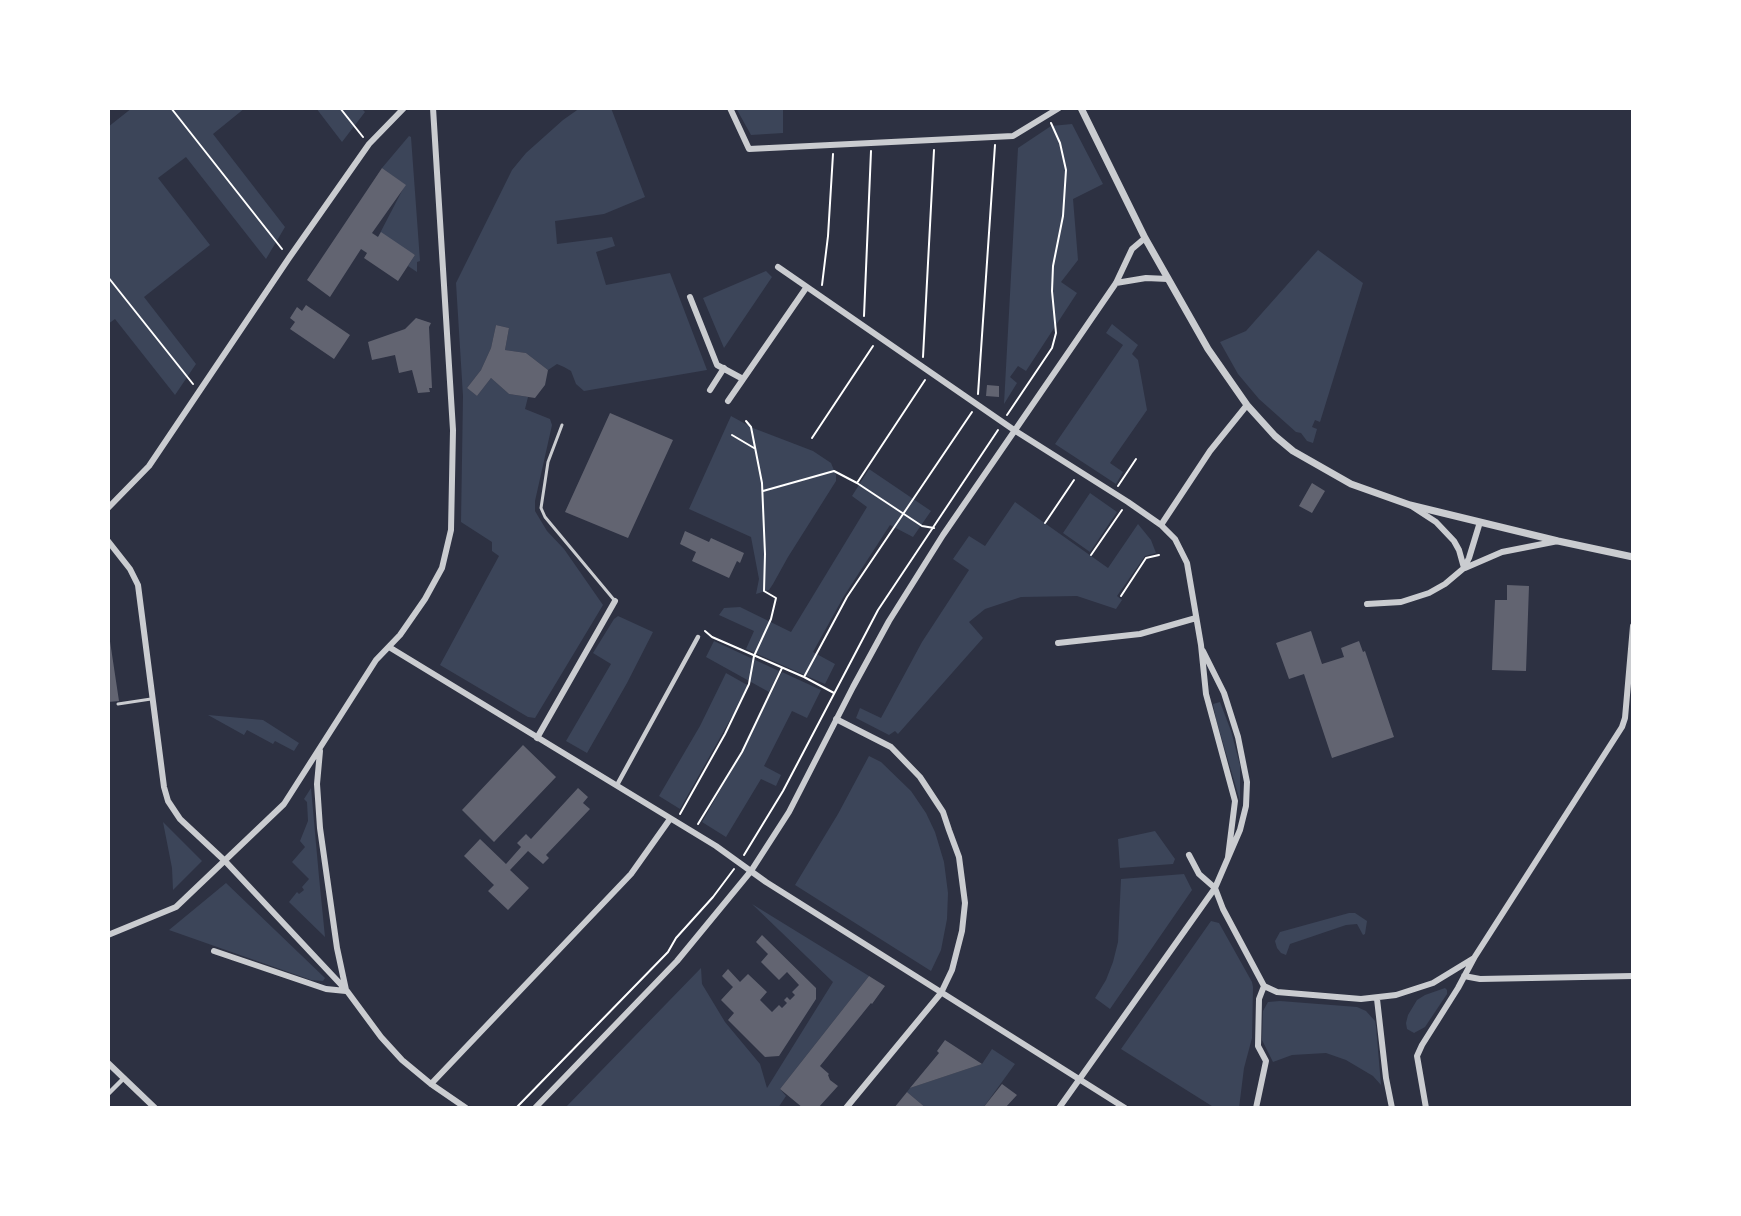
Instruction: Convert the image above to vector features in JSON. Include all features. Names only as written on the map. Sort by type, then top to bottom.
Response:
[{"type":"street","points":[[108,508],[149,466],[369,144],[405,108]]},
{"type":"street","points":[[108,935],[176,907],[284,804],[376,660],[389,647],[425,599],[442,568],[451,530],[453,430],[433,108]]},
{"type":"street","points":[[730,108],[749,149],[1013,136],[1059,108]]},
{"type":"street","points":[[1081,108],[1145,238],[1208,349],[1247,405],[1275,436],[1293,451],[1312,464],[1351,484],[1410,505],[1633,557]]},
{"type":"street","points":[[535,1108],[677,962],[751,871],[789,812],[836,719],[895,611],[943,535],[1116,283],[1132,249],[1145,238]]},
{"type":"street","points":[[778,267],[1014,430],[1161,525],[1175,539],[1187,562],[1201,645],[1206,694],[1235,801],[1228,857]]},
{"type":"street","points":[[1116,283],[1146,278],[1168,279]]},
{"type":"street","points":[[728,401],[806,288]]},
{"type":"street","points":[[690,297],[717,365],[743,379]]},
{"type":"street","points":[[710,390],[724,368]]},
{"type":"street","points":[[1161,525],[1210,451],[1247,405]]},
{"type":"street","points":[[1410,505],[1436,522],[1454,540],[1464,568]]},
{"type":"street","points":[[1464,568],[1480,522]]},
{"type":"street","points":[[1367,604],[1401,602],[1429,593],[1445,584],[1464,568],[1502,552],[1558,541]]},
{"type":"street","points":[[108,542],[130,569],[138,585],[164,787],[168,801],[180,819],[225,861],[347,991],[381,1037],[402,1060],[466,1108]]},
{"type":"street","points":[[537,738],[615,601]]},
{"type":"street","points":[[1058,643],[1140,634],[1197,618]]},
{"type":"street","points":[[1426,1108],[1417,1056],[1474,958],[1622,727],[1625,718],[1633,626]]},
{"type":"street","points":[[617,785],[698,638]]},
{"type":"street","points":[[1059,1108],[1215,888],[1240,830],[1246,806],[1247,782],[1238,737],[1224,693],[1201,645]]},
{"type":"street","points":[[389,647],[693,832],[740,862],[766,882],[1125,1108]]},
{"type":"street","points":[[836,719],[891,747],[920,777],[943,812],[950,830],[958,857],[965,903],[962,931],[952,970],[941,993],[846,1108]]},
{"type":"street","points":[[320,748],[317,784],[320,828],[336,948],[347,991]]},
{"type":"street","points":[[431,1084],[631,874],[673,820]]},
{"type":"street","points":[[1189,855],[1199,874],[1215,888],[1223,909],[1264,986],[1277,992],[1292,995],[1377,999],[1433,982],[1474,958]]},
{"type":"street","points":[[214,951],[326,989],[347,991]]},
{"type":"street","points":[[1464,976],[1480,979],[1633,976]]},
{"type":"street","points":[[1256,1108],[1266,1061],[1258,1046],[1259,999],[1264,986]]},
{"type":"street","points":[[1377,999],[1386,1078],[1392,1108]]},
{"type":"street","points":[[108,1063],[155,1108]]},
{"type":"street","points":[[108,1094],[124,1078]]},
{"type":"street","points":[[451,1108],[458,1103]]},
{"type":"lane","points":[[562,425],[548,462],[541,508],[545,517],[615,601]]},
{"type":"lane","points":[[118,704],[153,699]]},
{"type":"path","points":[[171,108],[284,251]]},
{"type":"path","points":[[340,108],[369,144]]},
{"type":"path","points":[[516,1108],[668,952],[676,938],[713,897],[740,862],[783,791],[878,610],[934,529],[1052,348],[1056,333],[1052,291],[1053,275],[1063,216],[1066,170],[1060,143],[1048,116]]},
{"type":"path","points":[[978,394],[996,136]]},
{"type":"path","points":[[923,357],[934,139]]},
{"type":"path","points":[[864,318],[871,142]]},
{"type":"path","points":[[821,288],[828,236],[833,144]]},
{"type":"path","points":[[108,278],[193,384]]},
{"type":"path","points":[[812,438],[873,346]]},
{"type":"path","points":[[857,483],[926,379]]},
{"type":"path","points":[[804,677],[847,597],[973,410]]},
{"type":"path","points":[[673,820],[725,734],[740,704],[749,684],[754,656],[771,619],[776,598],[764,591],[762,479],[751,427],[746,421]]},
{"type":"path","points":[[732,435],[754,448]]},
{"type":"path","points":[[1116,489],[1136,459]]},
{"type":"path","points":[[763,491],[834,471],[857,483],[922,526],[934,529]]},
{"type":"path","points":[[757,480],[762,479]]},
{"type":"path","points":[[1045,523],[1074,479]]},
{"type":"path","points":[[1091,555],[1122,510]]},
{"type":"path","points":[[1121,596],[1146,558],[1159,555]]},
{"type":"path","points":[[705,630],[712,637],[804,677],[834,693]]},
{"type":"path","points":[[693,832],[742,752],[782,668]]},
{"type":"shaded area","points":[[132,108],[245,108],[213,134],[285,227],[266,259],[186,157],[158,178],[210,245],[144,297],[196,364],[175,395],[115,319],[108,324],[108,127]]},
{"type":"shaded area","points":[[316,108],[361,108],[365,112],[342,142]]},
{"type":"shaded area","points":[[580,108],[611,108],[645,197],[604,214],[555,221],[557,244],[612,237],[615,246],[596,252],[606,285],[670,273],[707,370],[584,391],[576,384],[571,371],[564,367],[557,364],[548,370],[526,353],[505,350],[509,328],[496,325],[491,348],[481,370],[467,388],[477,396],[491,378],[509,394],[528,397],[525,409],[550,419],[552,425],[535,501],[535,511],[547,531],[564,549],[603,605],[535,718],[528,717],[440,665],[499,556],[492,551],[492,542],[461,522],[463,396],[456,283],[512,170],[526,153]]},
{"type":"shaded area","points":[[736,108],[783,108],[783,133],[751,135]]},
{"type":"shaded area","points":[[1072,124],[1103,184],[1073,199],[1078,260],[1061,282],[1077,293],[1026,371],[1018,366],[1010,377],[1017,383],[1004,404],[1018,148],[1051,126]]},
{"type":"shaded area","points":[[409,136],[411,137],[420,261],[417,262],[417,272],[408,266],[415,255],[378,237],[405,185],[382,168]]},
{"type":"shaded area","points":[[1318,250],[1363,283],[1320,422],[1315,420],[1312,427],[1317,429],[1313,443],[1307,441],[1301,433],[1296,432],[1259,399],[1238,374],[1220,342],[1246,331]]},
{"type":"shaded area","points":[[766,271],[772,277],[724,348],[703,298]]},
{"type":"shaded area","points":[[1112,324],[1138,345],[1132,354],[1138,360],[1147,410],[1110,463],[1123,472],[1116,484],[1055,444],[1123,345],[1106,333]]},
{"type":"shaded area","points":[[731,416],[753,428],[813,451],[831,463],[836,475],[836,481],[769,590],[756,594],[759,579],[751,537],[689,509]]},
{"type":"shaded area","points":[[869,469],[931,511],[913,537],[890,525],[844,596],[813,652],[835,664],[825,684],[746,649],[754,631],[719,615],[724,608],[740,607],[791,632],[867,507],[852,496]]},
{"type":"shaded area","points":[[1090,493],[1117,512],[1090,552],[1063,533]]},
{"type":"shaded area","points":[[1015,502],[1108,568],[1138,524],[1151,540],[1156,553],[1145,556],[1117,596],[1122,600],[1116,609],[1077,596],[1021,597],[985,609],[969,622],[983,638],[898,734],[895,731],[889,735],[856,718],[860,708],[881,718],[922,642],[969,570],[953,559],[969,536],[985,546]]},
{"type":"shaded area","points":[[618,616],[653,632],[587,753],[566,741],[611,664],[593,653]]},
{"type":"shaded area","points":[[714,641],[779,671],[769,692],[706,657]]},
{"type":"shaded area","points":[[782,672],[821,690],[807,718],[792,711],[764,766],[781,775],[776,786],[761,779],[726,837],[702,822],[742,752]]},
{"type":"shaded area","points":[[726,673],[749,686],[680,809],[659,796],[700,726]]},
{"type":"shaded area","points":[[1220,702],[1240,765],[1240,801],[1216,719],[1213,704]]},
{"type":"shaded area","points":[[208,715],[263,720],[299,743],[294,751],[275,741],[273,744],[247,730],[244,735]]},
{"type":"shaded area","points":[[869,756],[881,762],[911,791],[926,813],[935,832],[944,862],[948,893],[947,919],[941,950],[931,971],[795,885],[838,814]]},
{"type":"shaded area","points":[[311,788],[325,937],[289,902],[297,892],[299,894],[304,890],[302,887],[309,879],[292,862],[305,847],[300,841],[308,821],[307,802],[304,799]]},
{"type":"shaded area","points":[[163,822],[202,861],[173,890],[172,868]]},
{"type":"shaded area","points":[[1155,831],[1175,859],[1173,864],[1120,868],[1118,839]]},
{"type":"shaded area","points":[[1184,874],[1192,890],[1110,1009],[1095,998],[1106,980],[1118,942],[1121,879]]},
{"type":"shaded area","points":[[226,883],[325,978],[323,981],[311,980],[169,930]]},
{"type":"shaded area","points":[[752,904],[869,976],[780,1089],[786,1096],[778,1108],[565,1108],[701,968],[702,984],[725,1022],[760,1064],[767,1088],[833,982]]},
{"type":"shaded area","points":[[1355,913],[1367,921],[1365,934],[1363,935],[1357,924],[1346,925],[1290,944],[1286,955],[1277,948],[1275,941],[1280,932]]},
{"type":"shaded area","points":[[1211,921],[1219,923],[1253,987],[1252,1038],[1244,1068],[1239,1108],[1215,1108],[1121,1049]]},
{"type":"shaded area","points":[[1445,988],[1447,994],[1425,1027],[1414,1033],[1407,1029],[1408,1015],[1417,1000]]},
{"type":"shaded area","points":[[1268,1002],[1357,1007],[1366,1011],[1375,1021],[1381,1085],[1373,1076],[1346,1060],[1326,1053],[1292,1055],[1273,1062],[1262,1040],[1263,1011]]},
{"type":"shaded area","points":[[992,1049],[1015,1064],[983,1108],[926,1108],[907,1092],[910,1088],[982,1064]]},
{"type":"building","points":[[382,168],[406,185],[372,233],[378,237],[381,232],[415,255],[398,281],[364,258],[367,253],[361,249],[330,297],[307,280]]},
{"type":"building","points":[[306,305],[350,335],[334,359],[290,329],[295,322],[290,318],[297,307],[302,311]]},
{"type":"building","points":[[416,318],[431,323],[429,327],[432,388],[429,388],[430,392],[418,393],[412,370],[399,373],[395,355],[372,360],[368,342],[405,329]]},
{"type":"building","points":[[496,325],[509,328],[505,350],[526,353],[548,370],[545,385],[535,398],[509,394],[491,378],[477,396],[467,388],[481,370],[491,348]]},
{"type":"building","points":[[987,385],[999,386],[999,397],[986,396]]},
{"type":"building","points":[[610,413],[673,440],[628,538],[565,512]]},
{"type":"building","points":[[1312,483],[1325,491],[1312,513],[1299,506]]},
{"type":"building","points":[[685,531],[709,542],[711,538],[744,553],[740,563],[737,561],[729,578],[692,561],[696,552],[680,544]]},
{"type":"building","points":[[1507,585],[1529,586],[1526,671],[1492,670],[1495,600],[1507,600]]},
{"type":"building","points":[[108,628],[119,701],[108,702]]},
{"type":"building","points":[[1311,631],[1322,664],[1344,657],[1341,648],[1359,641],[1363,652],[1365,651],[1394,737],[1332,758],[1304,674],[1289,679],[1276,643]]},
{"type":"building","points":[[523,745],[556,777],[494,842],[462,810]]},
{"type":"building","points":[[578,788],[588,797],[583,803],[590,809],[546,855],[549,858],[543,864],[528,851],[510,870],[529,888],[508,910],[488,891],[494,885],[464,856],[480,839],[506,864],[521,847],[517,843],[526,834],[531,839]]},
{"type":"building","points":[[762,935],[816,988],[816,999],[779,1056],[765,1057],[728,1020],[734,1013],[721,1000],[733,987],[722,976],[728,969],[740,982],[748,974],[767,992],[760,1000],[772,1012],[779,1005],[782,1008],[787,1003],[784,1000],[787,997],[790,1000],[795,995],[792,992],[799,985],[787,972],[779,980],[761,962],[768,954],[756,942]]},
{"type":"building","points":[[869,976],[885,986],[820,1066],[829,1074],[830,1080],[838,1086],[818,1108],[803,1108],[780,1089]]},
{"type":"building","points":[[945,1040],[982,1064],[910,1088],[939,1053],[937,1051]]},
{"type":"building","points":[[1002,1084],[1017,1095],[1005,1108],[983,1108]]},
{"type":"building","points":[[907,1092],[926,1108],[894,1108]]}]
